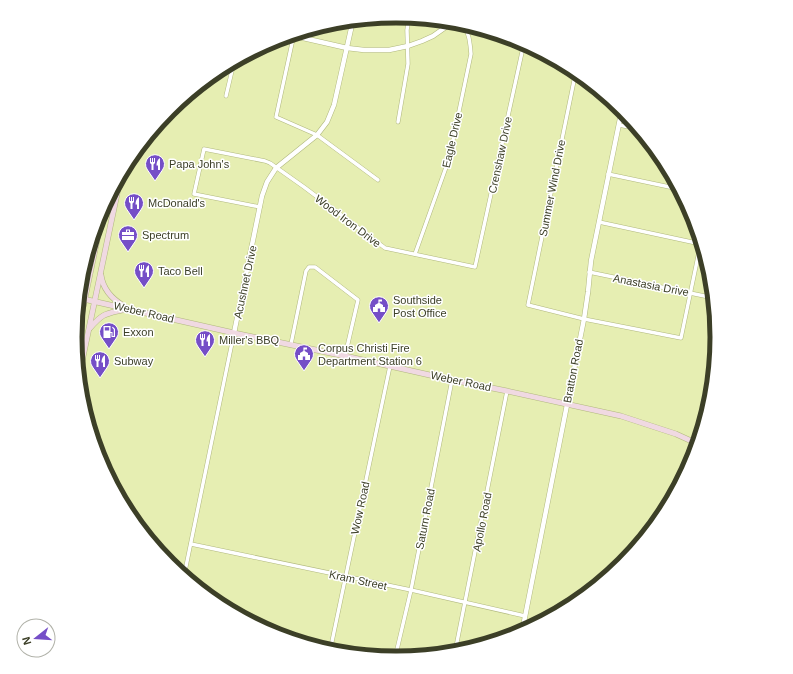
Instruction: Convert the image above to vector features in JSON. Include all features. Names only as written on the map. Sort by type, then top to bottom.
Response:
[{"type":"main road","points":[[83,357],[117,195]]},
{"type":"main road","points":[[89,277],[96,247]]},
{"type":"main road","points":[[101,271],[102,280],[108,294],[128,309]]},
{"type":"main road","name":"Weber Road","points":[[85,299],[621,416],[676,434],[693,442]]},
{"type":"main road","points":[[89,329],[100,317],[105,314],[128,309]]},
{"type":"street","points":[[398,122],[408,64],[408,24]]},
{"type":"street","name":"Acushnet Drive","points":[[186,570],[262,196],[267,182],[276,168],[317,135],[326,122],[334,105],[351,27]]},
{"type":"street","points":[[303,38],[347,48],[375,51],[389,50],[422,41],[433,36],[446,27]]},
{"type":"street","name":"Eagle Drive","points":[[415,254],[449,159],[471,54],[468,31]]},
{"type":"street","points":[[291,42],[276,117],[317,135],[378,180]]},
{"type":"street","name":"Crenshaw Drive","points":[[475,267],[523,49]]},
{"type":"street","points":[[226,96],[232,70]]},
{"type":"street","name":"Summer Wind Drive","points":[[574,78],[528,305],[584,319]]},
{"type":"street","name":"Bratton Road","points":[[523,624],[584,319],[589,272],[598,222],[621,117]]},
{"type":"street","points":[[619,125],[630,127]]},
{"type":"street","name":"Wood Iron Drive","points":[[260,207],[194,194],[204,149],[265,161],[385,248],[475,267]]},
{"type":"street","points":[[608,174],[672,188]]},
{"type":"street","points":[[598,222],[696,242]]},
{"type":"street","points":[[584,319],[681,338],[699,253]]},
{"type":"street","points":[[291,344],[306,271],[309,266],[315,267],[358,300],[345,356]]},
{"type":"street","name":"Anastasia Drive","points":[[589,272],[708,297]]},
{"type":"street","name":"Wow Road","points":[[331,644],[390,366]]},
{"type":"street","name":"Saturn Road","points":[[397,651],[411,590],[452,380]]},
{"type":"street","name":"Apollo Road","points":[[456,645],[507,391]]},
{"type":"street","name":"Kram Street","points":[[191,544],[411,590],[525,616]]},
{"type":"place","name":"Papa John's","points":[[155,181]]},
{"type":"place","name":"McDonald's","points":[[134,220]]},
{"type":"place","name":"Spectrum","points":[[128,252]]},
{"type":"place","name":"Taco Bell","points":[[144,288]]},
{"type":"place","name":"Southside Post Office","points":[[379,323]]},
{"type":"place","name":"Exxon","points":[[109,349]]},
{"type":"place","name":"Miller's BBQ","points":[[205,357]]},
{"type":"place","name":"Corpus Christi Fire Department Station 6","points":[[304,371]]},
{"type":"place","name":"Subway","points":[[100,378]]}]
